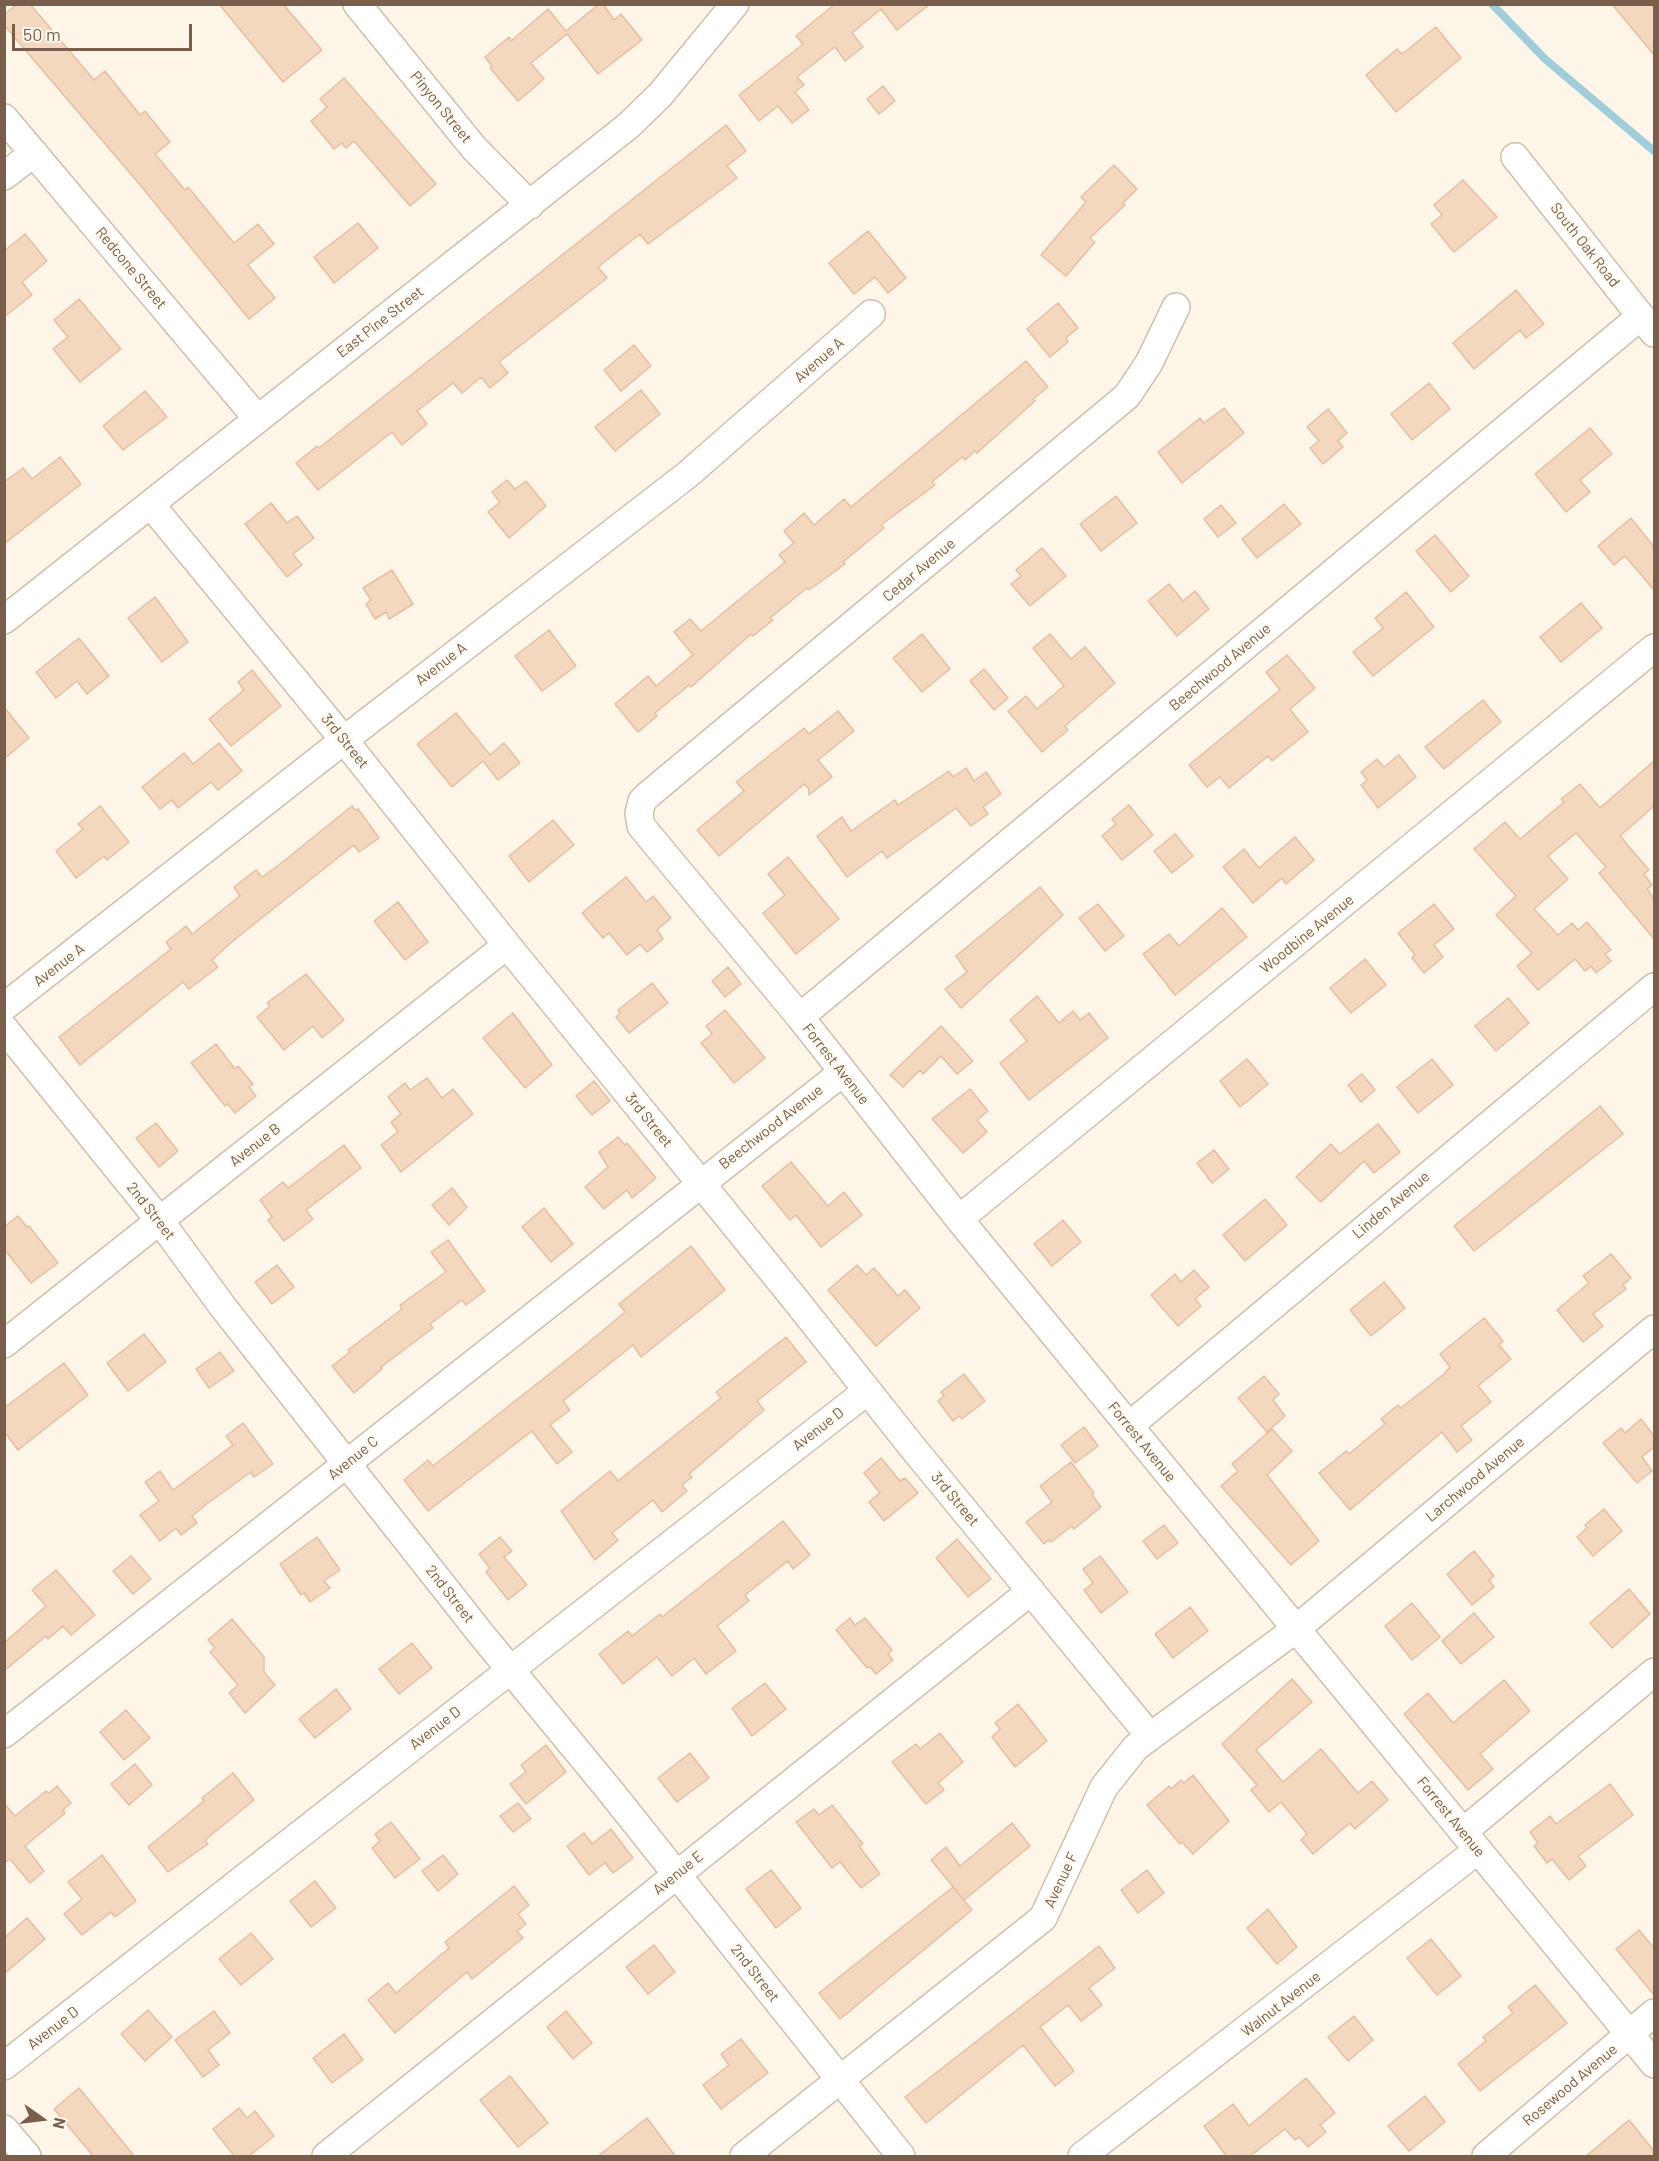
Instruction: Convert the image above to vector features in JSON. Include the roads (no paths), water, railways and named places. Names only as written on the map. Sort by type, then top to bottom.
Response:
[{"type":"street","name":"Pinyon Street","points":[[357,4],[474,148],[530,205]]},
{"type":"street","name":"East Pine Street","points":[[4,620],[628,126],[660,95],[735,4]]},
{"type":"street","name":"Redcone Street","points":[[4,118],[257,418]]},
{"type":"street","points":[[4,176],[34,153]]},
{"type":"street","name":"South Oak Road","points":[[1515,157],[1648,325]]},
{"type":"street","name":"Cedar Avenue","points":[[639,813],[642,801],[648,795],[1127,396],[1149,363],[1176,307]]},
{"type":"street","name":"Avenue A","points":[[4,1007],[687,475],[872,314]]},
{"type":"street","name":"Beechwood Avenue","points":[[800,1017],[1648,325]]},
{"type":"street","name":"3rd Street","points":[[151,505],[344,740],[867,1391],[1149,1735]]},
{"type":"street","name":"Woodbine Avenue","points":[[959,1219],[1654,648]]},
{"type":"street","name":"Forrest Avenue","points":[[639,813],[641,826],[800,1017],[959,1219],[1654,2064]]},
{"type":"street","name":"Avenue B","points":[[4,1344],[507,945]]},
{"type":"street","name":"Linden Avenue","points":[[1129,1426],[1654,987]]},
{"type":"street","name":"2nd Street","points":[[4,1028],[160,1221],[223,1307],[510,1669],[902,2157]]},
{"type":"street","name":"Beechwood Avenue","points":[[700,1182],[843,1072]]},
{"type":"street","name":"Avenue C","points":[[4,1734],[700,1182]]},
{"type":"street","name":"Larchwood Avenue","points":[[1296,1629],[1654,1329]]},
{"type":"street","name":"Avenue D","points":[[4,2066],[867,1391]]},
{"type":"street","name":"Avenue E","points":[[326,2157],[1030,1591]]},
{"type":"street","name":"Avenue F","points":[[744,2157],[1043,1918],[1104,1786],[1119,1766],[1149,1735],[1224,1685],[1296,1629]]},
{"type":"street","name":"Walnut Avenue","points":[[1082,2157],[1470,1841],[1654,1672]]},
{"type":"street","name":"Rosewood Avenue","points":[[1486,2157],[1654,2013]]},
{"type":"street","points":[[4,2129],[27,2157]]},
{"type":"waterway","points":[[1492,4],[1545,59],[1654,151]]}]
